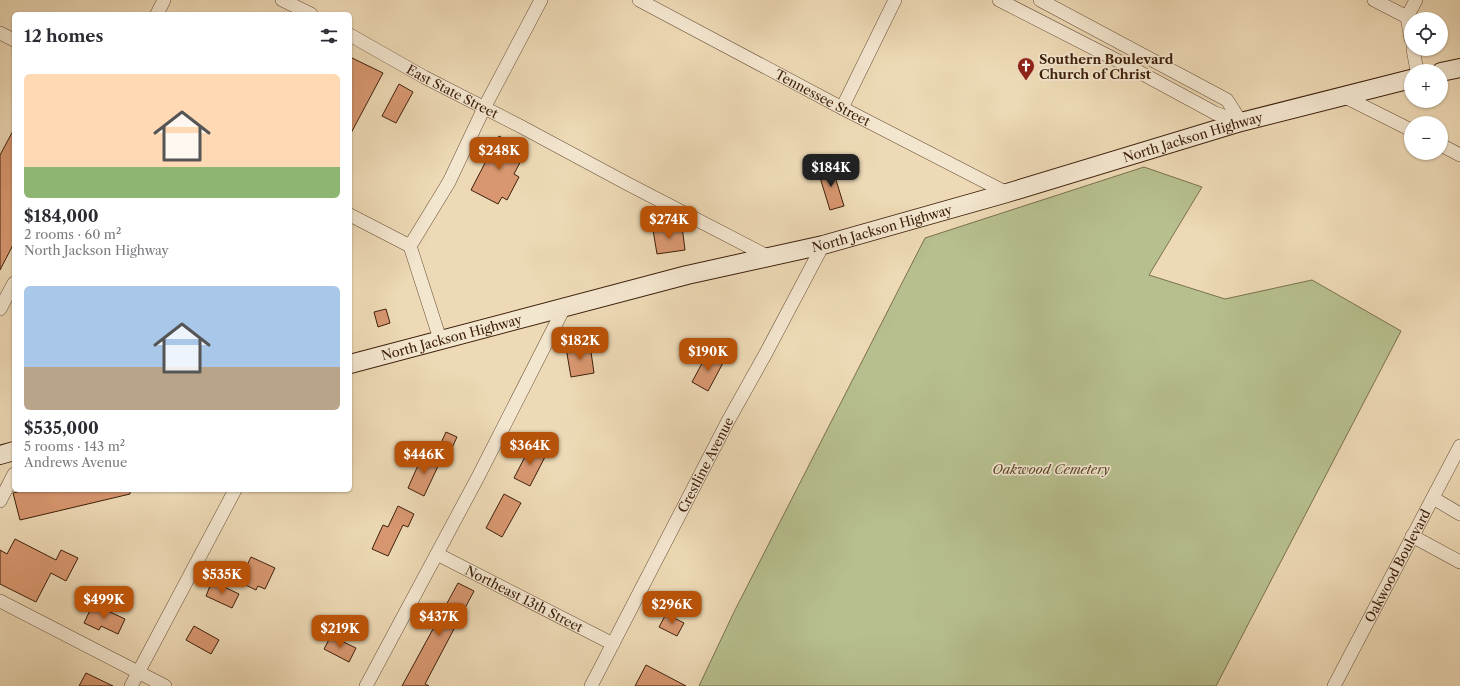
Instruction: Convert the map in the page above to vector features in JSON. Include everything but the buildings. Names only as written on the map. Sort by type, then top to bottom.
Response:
[{"type":"main road","points":[[1448,71],[1460,68]]},
{"type":"main road","name":"North Jackson Highway","points":[[352,363],[687,275],[823,244],[1007,193],[1241,122],[1404,81]]},
{"type":"main road","points":[[0,455],[12,452]]},
{"type":"street","points":[[158,12],[164,0]]},
{"type":"street","points":[[282,0],[307,12]]},
{"type":"street","points":[[410,246],[449,182],[484,108],[541,0]]},
{"type":"street","name":"Tennessee Street","points":[[638,0],[1007,193]]},
{"type":"street","points":[[842,108],[895,0]]},
{"type":"street","points":[[999,0],[1018,4],[1215,114],[1241,122]]},
{"type":"street","points":[[1040,0],[1227,100],[1241,122]]},
{"type":"street","points":[[1374,0],[1404,15]]},
{"type":"street","points":[[1409,12],[1416,0]]},
{"type":"street","points":[[0,33],[12,39]]},
{"type":"street","name":"East State Street","points":[[352,36],[484,108],[769,257]]},
{"type":"street","points":[[1345,97],[1404,126]]},
{"type":"street","points":[[1448,149],[1460,155]]},
{"type":"street","points":[[352,216],[410,246],[440,339]]},
{"type":"street","name":"Crestline Avenue","points":[[590,686],[728,421],[766,353],[823,244]]},
{"type":"street","points":[[0,309],[12,287]]},
{"type":"street","points":[[366,686],[496,442],[564,308]]},
{"type":"street","name":"Oakwood Boulevard","points":[[1334,686],[1460,446]]},
{"type":"street","points":[[0,501],[12,478]]},
{"type":"street","points":[[131,686],[234,492]]},
{"type":"street","points":[[1433,498],[1460,514]]},
{"type":"street","points":[[1412,536],[1460,562]]},
{"type":"street","name":"Northeast 13th Street","points":[[436,554],[613,644]]},
{"type":"street","points":[[0,601],[165,686]]},
{"type":"green space","name":"Oakwood Cemetery","points":[[1144,167],[1202,187],[1149,275],[1225,299],[1312,280],[1401,331],[1216,686],[699,686],[734,612],[925,238]]},
{"type":"place","name":"Southern Boulevard Church of Christ","points":[[1026,81]]}]
